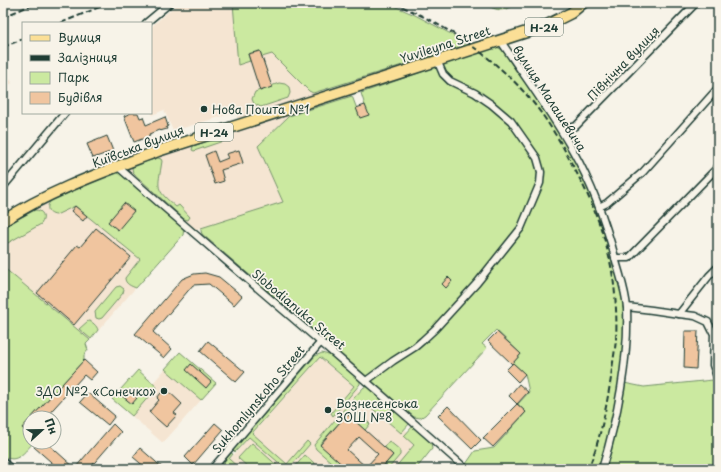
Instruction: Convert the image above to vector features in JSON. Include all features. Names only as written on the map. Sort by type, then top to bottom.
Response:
[{"type":"main road","name":"Yuvileyna Street","points":[[311,101],[545,26],[571,14],[583,3]]},
{"type":"main road","name":"Київська вулиця","points":[[3,221],[44,198],[117,166],[311,101]]},
{"type":"street","points":[[147,22],[170,3]]},
{"type":"street","name":"Північна вулиця","points":[[560,130],[576,126],[696,3]]},
{"type":"street","name":"вулиця Малашевича","points":[[500,40],[574,153],[600,206],[607,226],[627,307],[625,358],[612,435],[602,469]]},
{"type":"street","points":[[366,381],[422,341],[480,280],[521,228],[540,183],[541,172],[537,158],[511,122],[498,109],[485,100],[450,81],[443,74],[437,60]]},
{"type":"street","points":[[600,206],[607,203],[643,172],[718,88]]},
{"type":"street","points":[[3,187],[64,114]]},
{"type":"street","name":"Slobodianuka Street","points":[[117,166],[192,233],[321,342],[466,469]]},
{"type":"street","points":[[615,258],[629,258],[718,167]]},
{"type":"street","points":[[679,314],[718,267]]},
{"type":"street","points":[[627,307],[695,316],[708,322],[714,334],[718,380]]},
{"type":"street","name":"Sukhomlynskoho Street","points":[[212,469],[321,342]]},
{"type":"street","points":[[3,462],[11,469]]},
{"type":"shaded area","points":[[178,3],[233,3],[235,22],[325,92],[238,120],[236,112],[173,131],[164,110],[152,114],[152,26]]},
{"type":"shaded area","points":[[3,66],[12,83],[3,89]]},
{"type":"shaded area","points":[[288,111],[289,116],[258,146],[283,202],[195,230],[126,168],[126,166]]},
{"type":"shaded area","points":[[62,195],[152,269],[90,340],[3,267],[3,227]]},
{"type":"shaded area","name":"ЗДО №2 «Сонечко»","points":[[180,352],[216,383],[163,443],[112,399],[138,370],[153,383]]},
{"type":"shaded area","name":"Вознесенська ЗОШ №8","points":[[320,357],[428,449],[411,469],[221,469]]},
{"type":"green space","points":[[233,3],[387,3],[415,15],[451,34],[466,45],[313,93],[309,91],[272,54],[262,57],[260,51],[248,54],[250,61],[238,65]]},
{"type":"green space","points":[[483,3],[520,3],[509,8],[498,10]]},
{"type":"green space","points":[[493,47],[497,47],[504,51],[516,71],[541,103],[573,155],[598,207],[625,308],[623,357],[610,435],[600,469],[471,469],[466,464],[475,451],[494,448],[526,412],[518,404],[529,392],[525,374],[513,363],[521,354],[496,330],[482,344],[487,348],[425,415],[420,418],[414,417],[202,234],[201,231],[201,228],[283,202],[258,146],[289,116],[352,96],[360,117],[368,115],[361,93]]},
{"type":"green space","points":[[279,83],[285,84],[289,87],[290,93],[288,98],[261,107],[254,104],[252,99],[255,92]]},
{"type":"green space","points":[[228,134],[230,137],[229,139],[194,151],[192,150],[193,146]]},
{"type":"green space","points":[[158,158],[162,161],[159,187],[164,196],[176,207],[179,205],[190,217],[188,220],[184,219],[133,173],[132,168],[135,165]]},
{"type":"green space","points":[[119,172],[184,228],[183,235],[136,288],[130,286],[125,278],[140,259],[75,206],[56,215],[51,213],[48,209],[48,205],[52,200]]},
{"type":"green space","points":[[35,210],[40,211],[43,214],[43,221],[41,224],[3,245],[3,227]]},
{"type":"green space","points":[[3,267],[90,340],[86,344],[88,350],[84,355],[84,360],[38,410],[22,410],[22,450],[27,450],[20,456],[12,459],[3,455]]},
{"type":"green space","points":[[120,286],[124,289],[123,293],[102,318],[96,318],[95,312],[116,287]]},
{"type":"green space","points":[[88,321],[94,324],[98,330],[91,339],[79,329]]},
{"type":"green space","points":[[180,352],[216,383],[201,400],[165,369]]},
{"type":"green space","points":[[322,353],[332,356],[360,381],[360,384],[333,416],[331,413],[354,386],[320,357],[252,433],[287,464],[307,441],[310,444],[290,467],[285,468],[249,437],[235,452],[233,450],[315,356]]},
{"type":"green space","points":[[138,370],[157,387],[132,416],[112,399]]},
{"type":"green space","points":[[713,380],[718,387],[718,468],[605,469],[615,435],[624,383],[644,387]]},
{"type":"green space","points":[[364,387],[368,387],[410,423],[401,433],[367,404],[354,404],[353,399]]},
{"type":"green space","points":[[348,406],[370,424],[365,430],[347,414],[320,444],[343,465],[339,469],[316,449],[314,445]]},
{"type":"green space","points":[[413,426],[431,442],[432,449],[416,469],[394,469],[414,445],[404,436]]},
{"type":"green space","points":[[389,441],[400,450],[400,455],[388,469],[381,469],[393,455],[384,447]]},
{"type":"green space","points":[[252,443],[281,469],[250,469],[238,458]]},
{"type":"green space","points":[[231,453],[233,454],[229,459],[240,469],[218,469]]},
{"type":"green space","points":[[305,455],[321,469],[293,469]]},
{"type":"building","points":[[260,51],[272,87],[260,91],[248,54]]},
{"type":"building","points":[[365,105],[369,115],[360,118],[356,108]]},
{"type":"building","points":[[129,114],[138,114],[140,118],[143,117],[146,125],[165,117],[168,126],[166,127],[167,129],[159,130],[149,134],[150,136],[134,142],[124,116]]},
{"type":"building","points":[[107,136],[113,151],[93,158],[87,144]]},
{"type":"building","points":[[239,150],[243,163],[221,170],[224,181],[215,184],[205,155],[214,151],[218,162],[228,158],[226,154]]},
{"type":"building","points":[[124,203],[134,211],[118,230],[108,222]]},
{"type":"building","points":[[75,206],[87,216],[83,221],[71,211]]},
{"type":"building","points":[[96,228],[131,257],[74,325],[37,293],[77,245],[80,247]]},
{"type":"building","points":[[205,273],[219,277],[242,296],[234,305],[209,284],[193,285],[153,332],[172,349],[164,358],[135,334],[182,279],[194,274]]},
{"type":"building","points":[[448,277],[452,281],[446,288],[442,284]]},
{"type":"building","points":[[685,331],[698,331],[696,369],[684,368]]},
{"type":"building","points":[[497,332],[521,354],[512,364],[488,341]]},
{"type":"building","points":[[208,341],[245,372],[236,382],[200,351]]},
{"type":"building","points":[[84,360],[97,372],[90,380],[84,375],[52,410],[38,410]]},
{"type":"building","points":[[513,363],[525,374],[518,382],[506,370]]},
{"type":"building","points":[[191,364],[211,382],[206,388],[186,370]]},
{"type":"building","points":[[519,384],[528,392],[517,404],[509,396]]},
{"type":"building","name":"ЗДО №2 «Сонечко»","points":[[165,388],[182,404],[174,413],[177,415],[166,427],[149,412],[159,400],[157,398]]},
{"type":"building","points":[[128,390],[137,398],[132,404],[122,396]]},
{"type":"building","points":[[88,393],[115,416],[108,425],[80,402]]},
{"type":"building","points":[[517,404],[526,412],[493,447],[483,438]]},
{"type":"building","points":[[448,406],[481,440],[472,449],[438,416]]},
{"type":"building","name":"Вознесенська ЗОШ №8","points":[[347,414],[393,455],[381,469],[347,469],[320,445]],"holes":[[[359,437],[378,454],[366,467],[347,450]]]},
{"type":"building","points":[[215,423],[223,430],[193,465],[185,457]]},
{"type":"building","points":[[113,424],[121,432],[89,469],[59,469],[37,450],[55,450],[75,468]]},
{"type":"building","points":[[140,448],[164,469],[147,469],[133,457]]},
{"type":"railway","points":[[3,17],[36,3]]},
{"type":"railway","points":[[63,22],[109,3]]},
{"type":"railway","points":[[394,3],[441,26],[464,40],[505,73],[524,92],[540,112],[560,142],[593,208],[604,238],[612,269],[615,298],[616,344],[605,413],[596,447],[588,469]]},
{"type":"railway","points":[[3,47],[22,39]]},
{"type":"place","name":"Нова Пошта №1","points":[[204,109]]},
{"type":"place","name":"ЗДО №2 «Сонечко»","points":[[164,391]]},
{"type":"place","name":"Вознесенська ЗОШ №8","points":[[328,410]]}]
